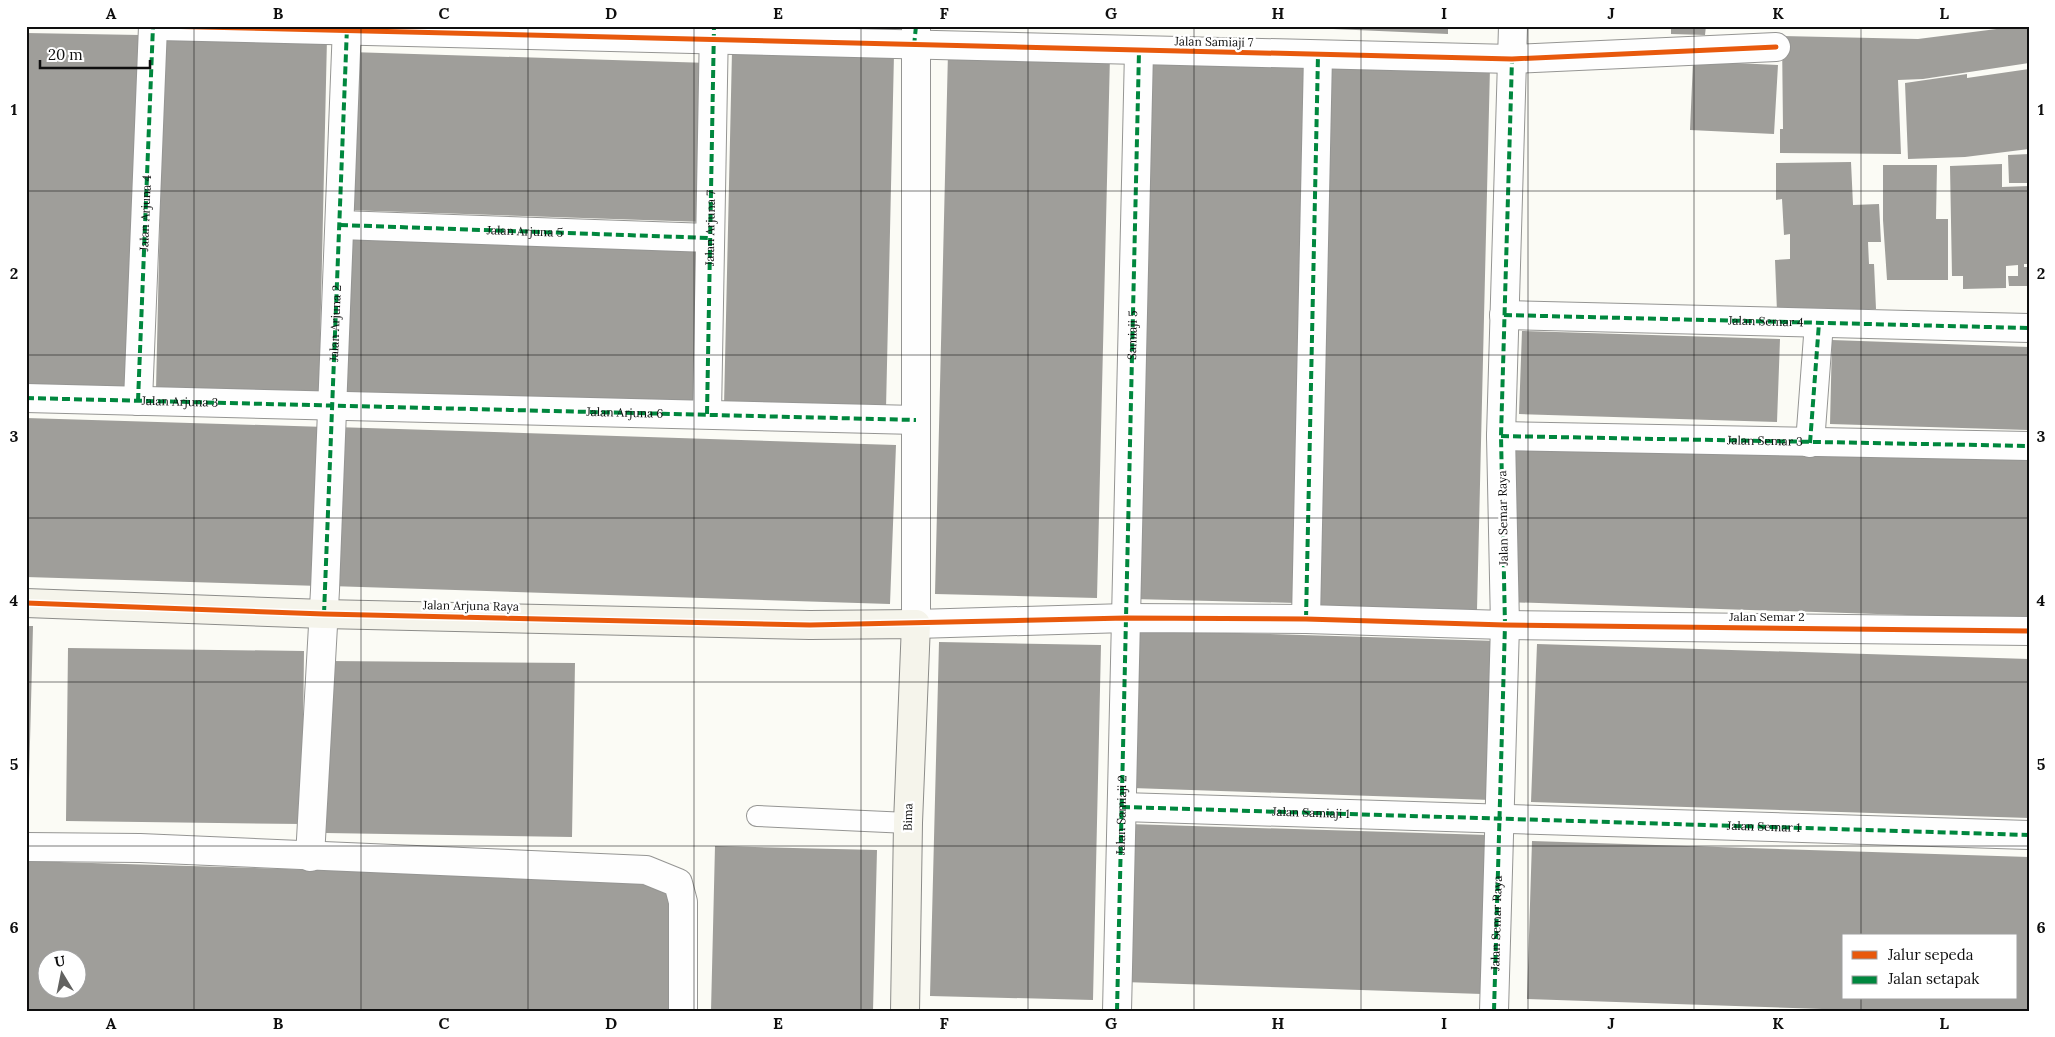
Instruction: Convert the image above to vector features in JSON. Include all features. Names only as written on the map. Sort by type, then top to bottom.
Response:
[{"type":"street","name":"Jalan Arjuna 4","points":[[138,401],[153,26]]},
{"type":"street","name":"Jalan Samiaji 7","points":[[159,26],[915,36],[1139,50],[1512,58],[1776,47]]},
{"type":"street","name":"Jalan Semar Raya","points":[[1494,1011],[1505,625],[1501,436],[1513,26]]},
{"type":"street","name":"Jalan Arjuna 2","points":[[310,857],[324,614],[347,29]]},
{"type":"street","name":"Jalan Arjuna 7","points":[[707,414],[714,34]]},
{"type":"street","points":[[915,36],[916,624]]},
{"type":"street","name":"Samiaji 5","points":[[1126,618],[1139,50]]},
{"type":"street","points":[[1306,619],[1318,55]]},
{"type":"street","name":"Jalan Arjuna 5","points":[[340,225],[710,238]]},
{"type":"street","name":"Jalan Semar 4","points":[[1504,315],[2029,328]]},
{"type":"street","points":[[1810,443],[1819,323]]},
{"type":"street","name":"Jalan Arjuna 3","points":[[26,398],[333,405]]},
{"type":"street","name":"Jalan Arjuna 6","points":[[333,405],[916,420]]},
{"type":"street","name":"Jalan Semar 3","points":[[1501,436],[2029,446]]},
{"type":"street","name":"Jalan Arjuna Raya","points":[[26,603],[324,614],[810,625],[916,624]]},
{"type":"street","name":"Jalan Semar 2","points":[[916,624],[1126,618],[1306,619],[1505,625],[2029,632]]},
{"type":"street","name":"Jalan Samiaji 2","points":[[1117,1011],[1126,618]]},
{"type":"street","name":"Bima","points":[[905,1011],[908,823],[916,624]]},
{"type":"street","name":"Jalan Samiaji 1","points":[[1122,807],[1500,820]]},
{"type":"street","name":"Jalan Semar 1","points":[[1500,820],[2029,835]]},
{"type":"street","points":[[26,847],[140,848],[310,857],[646,870],[678,883],[683,902],[683,1011]]},
{"type":"lane","points":[[757,816],[908,823]]},
{"type":"building","points":[[1263,26],[1448,26],[1448,34]]},
{"type":"building","points":[[1671,26],[1706,26],[1705,35],[1671,34]]},
{"type":"building","points":[[2029,26],[2029,63],[1923,79],[1898,80],[1901,154],[1780,153],[1780,129],[1783,129],[1782,36],[1918,39]]},
{"type":"building","points":[[26,33],[140,35],[132,390],[26,388]]},
{"type":"building","points":[[164,34],[327,38],[319,393],[156,390]]},
{"type":"building","points":[[732,51],[894,54],[886,409],[724,406]]},
{"type":"building","points":[[350,52],[709,63],[704,222],[345,210]]},
{"type":"building","points":[[948,52],[1110,55],[1097,598],[935,594]]},
{"type":"building","points":[[1146,56],[1308,59],[1296,603],[1133,599]]},
{"type":"building","points":[[1693,61],[1778,65],[1774,134],[1690,130]]},
{"type":"building","points":[[1327,63],[1490,67],[1477,610],[1314,606]]},
{"type":"building","points":[[2029,69],[2029,149],[1965,157],[1908,159],[1905,83],[1967,74],[1967,78]]},
{"type":"building","points":[[2029,154],[2029,183],[2009,183],[2008,155]]},
{"type":"building","points":[[1851,162],[1853,205],[1879,204],[1881,242],[1868,242],[1869,264],[1874,264],[1876,309],[1777,312],[1775,260],[1790,259],[1790,234],[1784,235],[1782,199],[1776,200],[1776,163]]},
{"type":"building","points":[[2002,164],[2002,187],[2029,186],[2029,264],[2024,264],[2024,267],[2029,267],[2029,286],[2009,286],[2008,276],[2018,276],[2018,265],[2006,266],[2006,288],[1963,289],[1963,276],[1952,276],[1950,166]]},
{"type":"building","points":[[1883,165],[1937,165],[1936,219],[1948,219],[1948,280],[1887,280],[1883,220]]},
{"type":"building","points":[[344,237],[703,248],[698,407],[339,396]]},
{"type":"building","points":[[1522,331],[1780,339],[1777,422],[1519,414]]},
{"type":"building","points":[[1832,340],[2029,347],[2028,430],[1830,424]]},
{"type":"building","points":[[26,418],[326,427],[320,586],[26,577]]},
{"type":"building","points":[[335,427],[896,445],[890,604],[330,586]]},
{"type":"building","points":[[1511,444],[2029,460],[2029,619],[1505,602]]},
{"type":"building","points":[[26,626],[33,626],[28,819],[26,819]]},
{"type":"building","points":[[1138,630],[1497,641],[1491,800],[1132,788]]},
{"type":"building","points":[[939,642],[1101,645],[1093,1000],[930,996]]},
{"type":"building","points":[[1537,644],[2029,659],[2029,818],[1531,802]]},
{"type":"building","points":[[68,648],[304,651],[302,824],[66,821]]},
{"type":"building","points":[[329,661],[575,663],[572,837],[326,833]]},
{"type":"building","points":[[1129,824],[1488,835],[1482,994],[1124,982]]},
{"type":"building","points":[[1532,841],[2029,857],[2029,1011],[1881,1011],[1527,999]]},
{"type":"building","points":[[715,846],[877,850],[873,1011],[711,1011]]},
{"type":"building","points":[[26,861],[608,879],[672,889],[673,1011],[26,1011]]},
{"type":"marked path","points":[[138,401],[153,26]]},
{"type":"marked path","points":[[707,414],[714,26]]},
{"type":"marked path","points":[[914,46],[916,26]]},
{"type":"marked path","points":[[324,614],[347,27]]},
{"type":"marked path","points":[[1117,1011],[1139,51]]},
{"type":"marked path","points":[[1306,619],[1318,55]]},
{"type":"marked path","points":[[1494,1011],[1505,625],[1501,436],[1512,59]]},
{"type":"marked path","points":[[340,225],[710,238]]},
{"type":"marked path","points":[[1504,315],[2029,328]]},
{"type":"marked path","points":[[1810,443],[1819,323]]},
{"type":"marked path","points":[[26,398],[916,420]]},
{"type":"marked path","points":[[1501,436],[2029,446]]},
{"type":"marked path","points":[[1122,807],[2029,835]]},
{"type":"cycle path","points":[[159,26],[1512,59],[1776,47]]},
{"type":"cycle path","points":[[26,603],[324,614],[810,625],[1126,618],[1306,619],[1505,625],[2029,631]]}]
